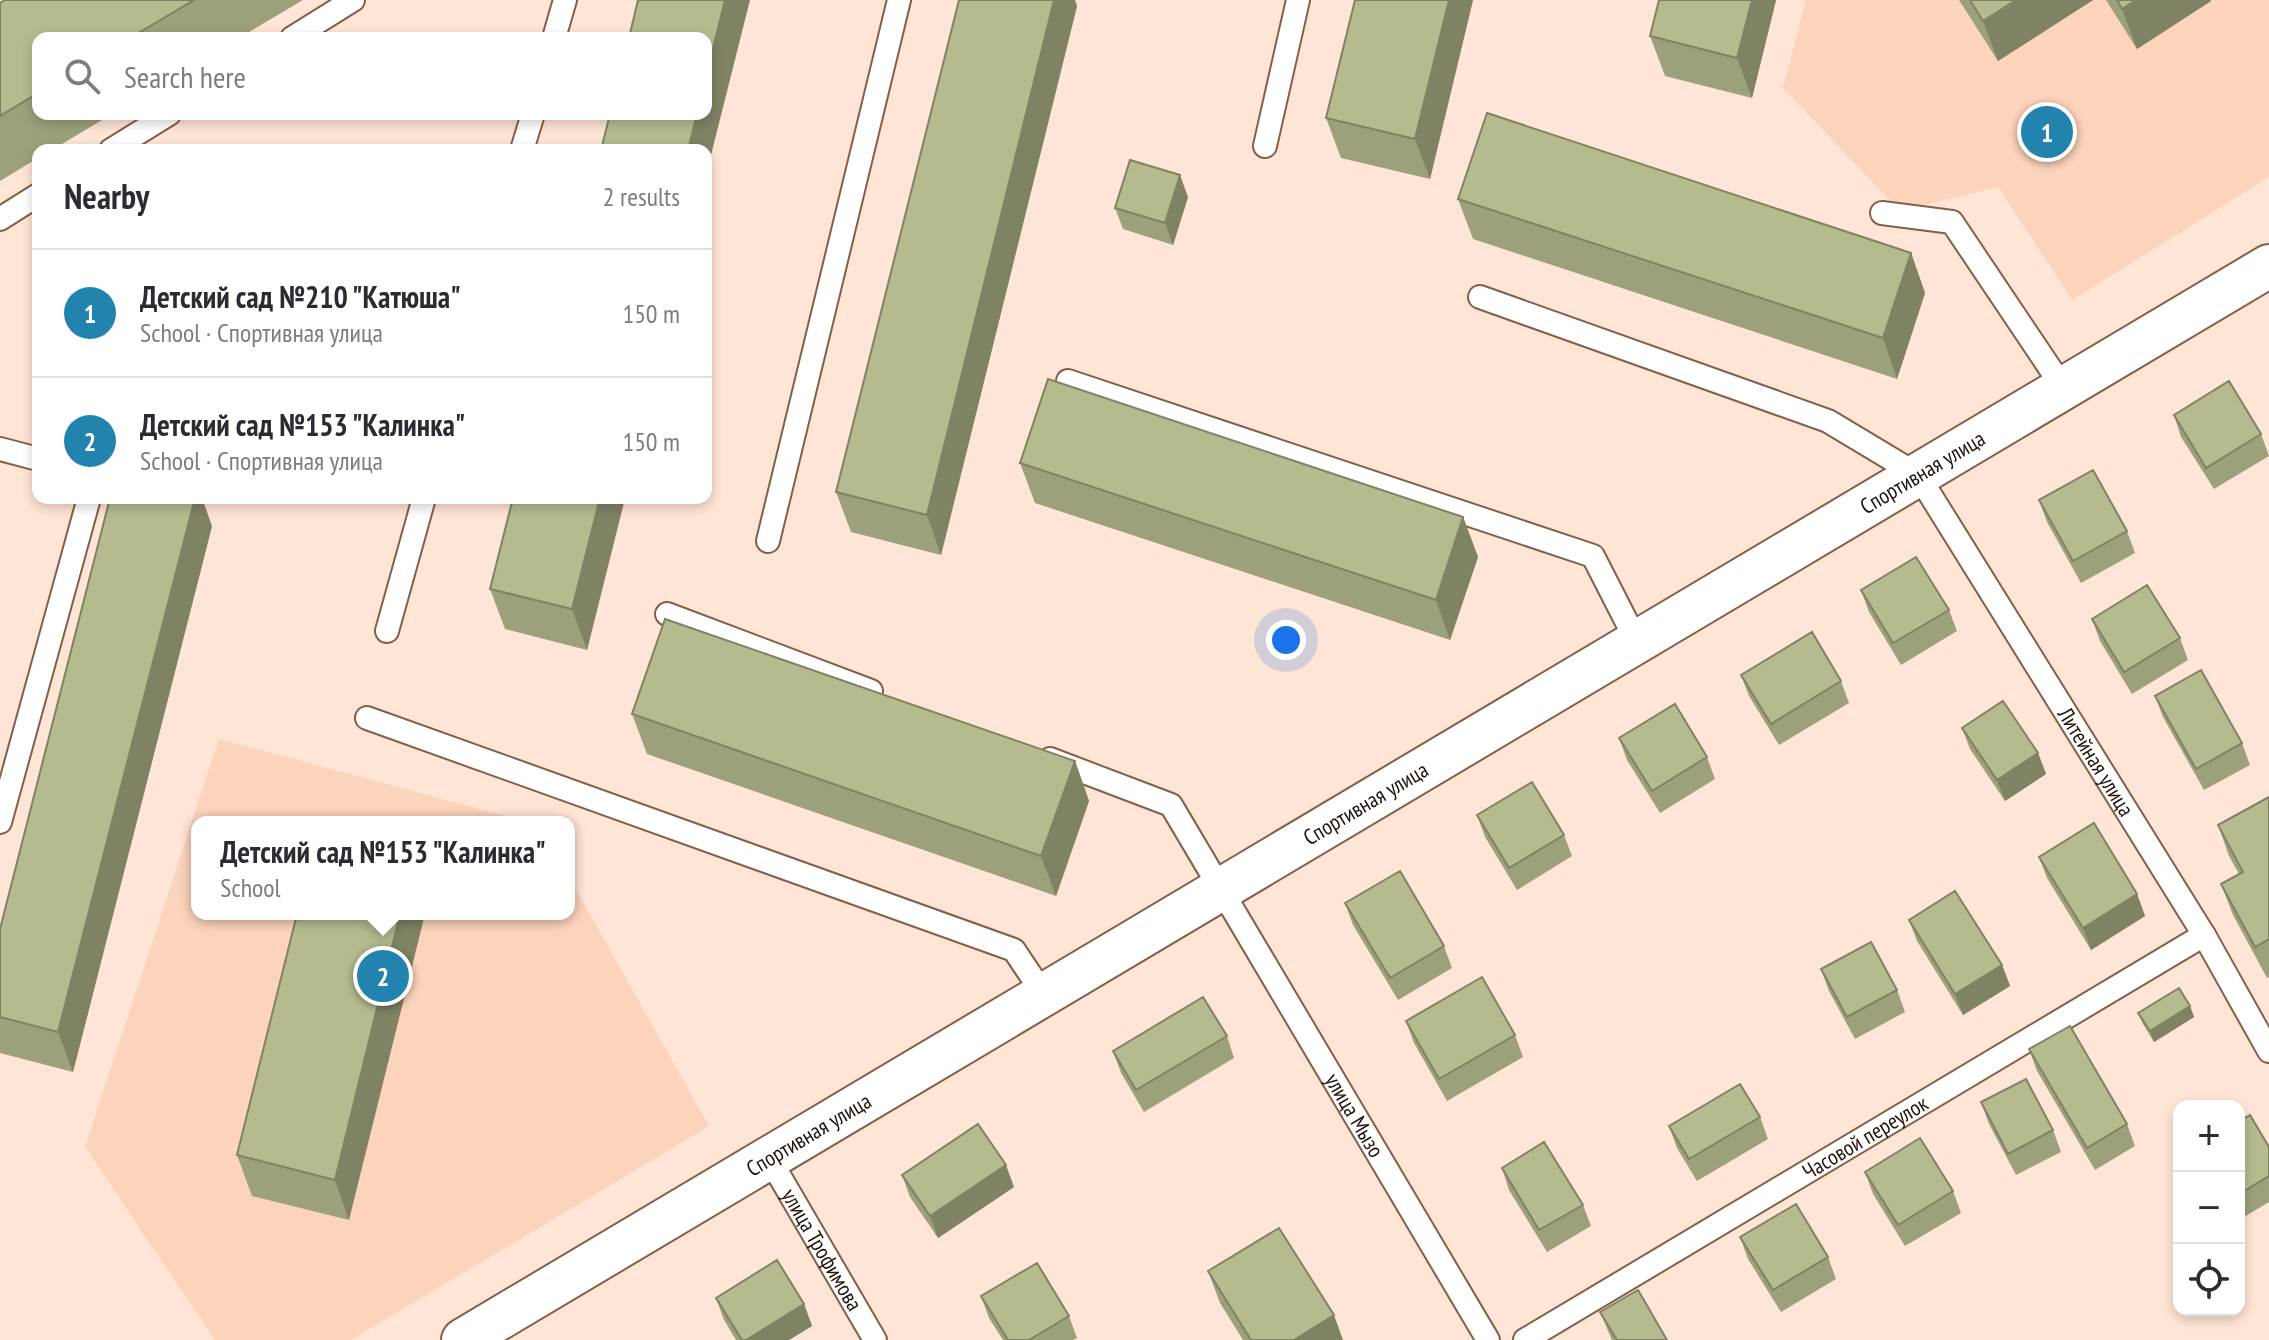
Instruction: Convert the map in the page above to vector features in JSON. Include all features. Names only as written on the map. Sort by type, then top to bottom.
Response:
[{"type":"street","name":"Спортивная улица","points":[[463,1340],[2269,266]]},
{"type":"lane","points":[[302,32],[353,0]]},
{"type":"lane","points":[[556,32],[565,0]]},
{"type":"lane","points":[[768,541],[899,0]]},
{"type":"lane","points":[[1265,146],[1298,0]]},
{"type":"lane","points":[[121,144],[159,120]]},
{"type":"lane","points":[[524,144],[531,120]]},
{"type":"lane","points":[[0,219],[32,199]]},
{"type":"lane","points":[[1882,213],[1952,222],[2064,389]]},
{"type":"lane","points":[[1480,297],[1828,421],[1918,475]]},
{"type":"lane","points":[[1068,381],[1593,556],[1637,642]]},
{"type":"lane","points":[[0,449],[32,457]]},
{"type":"lane","name":"Литейная улица","points":[[1918,475],[2204,935],[2269,1051]]},
{"type":"lane","points":[[0,822],[87,504]]},
{"type":"lane","points":[[387,631],[422,504]]},
{"type":"lane","points":[[667,614],[889,698]]},
{"type":"lane","points":[[367,718],[1014,950],[1044,995]]},
{"type":"lane","name":"улица Мызо","points":[[1023,749],[1171,805],[1488,1340]]},
{"type":"lane","name":"Часовой переулок","points":[[1525,1340],[2204,935]]},
{"type":"lane","name":"улица Трофимова","points":[[769,1158],[875,1340]]},
{"type":"shaded area","points":[[1806,0],[2269,0],[2269,177],[2072,300],[1998,187],[1900,211],[1783,88]]},
{"type":"shaded area","points":[[219,739],[506,816],[194,816]]},
{"type":"shaded area","points":[[191,824],[191,920],[575,920],[575,888],[709,1126],[351,1340],[215,1340],[85,1147]]},
{"type":"building","points":[[5,0],[194,0],[140,32],[32,32],[32,97],[0,116],[0,3]]},
{"type":"building","points":[[638,0],[725,0],[712,53],[712,32],[630,32]]},
{"type":"building","points":[[959,0],[1054,0],[927,515],[836,492]]},
{"type":"building","points":[[1355,0],[1449,0],[1415,139],[1326,118]]},
{"type":"building","points":[[1659,0],[1752,0],[1737,58],[1650,36]]},
{"type":"building","points":[[1970,0],[2016,0],[1983,21]]},
{"type":"building","points":[[2117,0],[2136,0],[2122,9]]},
{"type":"building","points":[[1487,113],[1911,253],[1883,338],[1458,199]]},
{"type":"building","points":[[608,120],[696,120],[690,144],[602,144]]},
{"type":"building","points":[[1130,160],[1180,175],[1165,223],[1115,208]]},
{"type":"building","points":[[1048,379],[1463,517],[1436,600],[1020,463]]},
{"type":"building","points":[[2229,381],[2261,434],[2206,468],[2174,415]]},
{"type":"building","points":[[2093,470],[2127,531],[2073,561],[2039,500]]},
{"type":"building","points":[[108,504],[193,504],[58,1032],[0,1017],[0,929]]},
{"type":"building","points":[[511,504],[598,504],[572,609],[490,589]]},
{"type":"building","points":[[1916,557],[1949,610],[1893,643],[1861,590]]},
{"type":"building","points":[[2147,585],[2180,638],[2124,672],[2092,619]]},
{"type":"building","points":[[665,619],[1075,761],[1041,856],[632,714]]},
{"type":"building","points":[[1812,632],[1841,681],[1771,724],[1741,675]]},
{"type":"building","points":[[2201,670],[2242,743],[2196,769],[2155,696]]},
{"type":"building","points":[[2003,701],[2038,753],[1997,780],[1962,728]]},
{"type":"building","points":[[1675,704],[1707,757],[1652,791],[1619,738]]},
{"type":"building","points":[[1532,782],[1564,835],[1509,868],[1477,815]]},
{"type":"building","points":[[2269,797],[2269,939],[2255,947],[2221,884],[2243,872],[2218,825]]},
{"type":"building","points":[[2094,823],[2137,894],[2083,928],[2039,857]]},
{"type":"building","points":[[1400,871],[1444,946],[1390,978],[1345,903]]},
{"type":"building","points":[[1955,891],[2002,965],[1955,994],[1909,920]]},
{"type":"building","points":[[296,920],[399,920],[335,1180],[237,1155]]},
{"type":"building","points":[[1871,942],[1897,990],[1847,1017],[1821,969]]},
{"type":"building","points":[[1482,977],[1515,1035],[1439,1079],[1406,1021]]},
{"type":"building","points":[[2179,988],[2190,1006],[2150,1031],[2138,1013]]},
{"type":"building","points":[[1203,997],[1227,1036],[1136,1090],[1113,1051]]},
{"type":"building","points":[[2070,1026],[2127,1124],[2087,1148],[2029,1049]]},
{"type":"building","points":[[2026,1079],[2053,1130],[2008,1154],[1981,1102]]},
{"type":"building","points":[[1740,1084],[1760,1117],[1689,1159],[1669,1126]]},
{"type":"building","points":[[2250,1115],[2269,1147],[2269,1176],[2245,1190],[2245,1172],[2245,1118]]},
{"type":"building","points":[[978,1124],[1006,1165],[930,1216],[902,1175]]},
{"type":"building","points":[[1920,1138],[1953,1191],[1898,1225],[1865,1172]]},
{"type":"building","points":[[1544,1142],[1583,1205],[1539,1230],[1502,1168]]},
{"type":"building","points":[[1796,1204],[1828,1257],[1773,1290],[1740,1237]]},
{"type":"building","points":[[1279,1228],[1334,1315],[1294,1340],[1251,1340],[1208,1271]]},
{"type":"building","points":[[777,1260],[804,1304],[742,1340],[716,1298]]},
{"type":"building","points":[[1037,1263],[1069,1316],[1029,1340],[1008,1340],[981,1296]]},
{"type":"building","points":[[1638,1290],[1667,1340],[1617,1340],[1600,1312]]},
{"type":"place","name":"Детский сад №210 \"Катюша\"","points":[[2047,132]]},
{"type":"place","name":"Детский сад №153 \"Калинка\"","points":[[383,976]]}]
